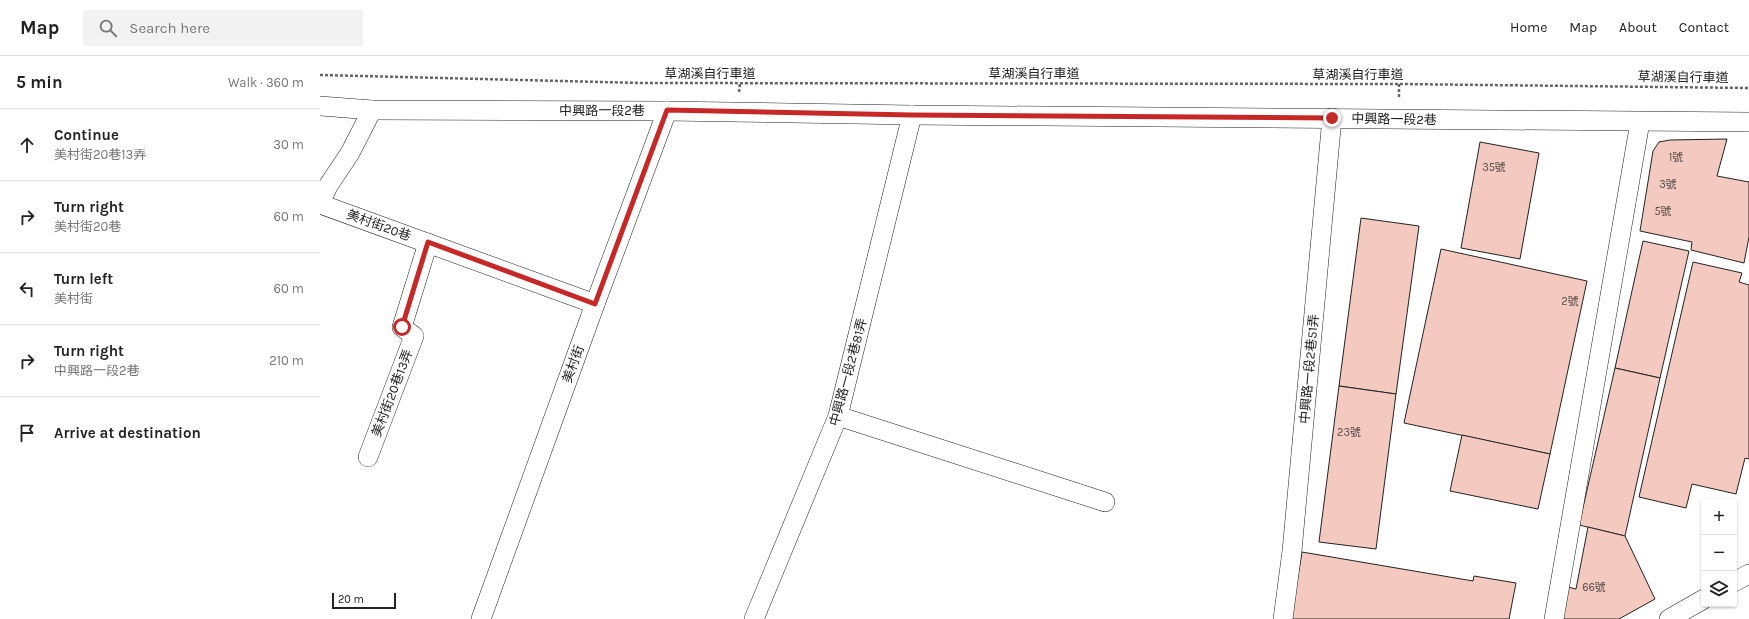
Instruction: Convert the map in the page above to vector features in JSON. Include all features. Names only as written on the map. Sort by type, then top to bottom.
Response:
[{"type":"street","name":"中興路一段2巷","points":[[320,106],[372,110],[667,110],[912,115],[1749,122]]},
{"type":"street","points":[[320,204],[328,186],[350,153],[372,110]]},
{"type":"street","name":"美村街","points":[[482,619],[595,304],[667,110]]},
{"type":"street","name":"中興路一段2巷81弄","points":[[754,619],[838,416],[912,115]]},
{"type":"street","name":"中興路一段2巷51弄","points":[[1283,619],[1292,543],[1332,118]]},
{"type":"street","points":[[1554,619],[1640,122]]},
{"type":"street","name":"美村街20巷","points":[[320,204],[595,304]]},
{"type":"street","name":"美村街20巷13弄","points":[[368,457],[414,336],[402,327],[428,242]]},
{"type":"street","points":[[838,416],[1105,502]]},
{"type":"street","points":[[1737,580],[1749,574]]},
{"type":"street","points":[[1669,619],[1701,601]]},
{"type":"path","name":"草湖溪自行車道","points":[[320,75],[642,83],[1406,84],[1749,88]]},
{"type":"building","points":[[1727,139],[1717,176],[1749,182],[1749,237],[1744,263],[1691,250],[1692,242],[1640,231],[1653,151],[1659,142],[1670,140]]},
{"type":"building","points":[[1480,142],[1539,153],[1520,259],[1461,248]]},
{"type":"building","points":[[1361,218],[1419,226],[1396,394],[1339,386]]},
{"type":"building","points":[[1643,241],[1689,251],[1660,378],[1615,368]]},
{"type":"building","points":[[1441,249],[1587,281],[1550,454],[1404,423]]},
{"type":"building","points":[[1693,262],[1742,273],[1739,282],[1749,285],[1749,459],[1745,458],[1736,494],[1692,484],[1686,508],[1639,497]]},
{"type":"building","points":[[1615,368],[1660,378],[1625,536],[1579,525]]},
{"type":"building","points":[[1339,386],[1396,394],[1376,549],[1319,542]]},
{"type":"building","points":[[1462,435],[1550,454],[1538,509],[1450,491]]},
{"type":"building","points":[[1588,527],[1625,536],[1655,599],[1619,619],[1561,619],[1568,587],[1576,589]]},
{"type":"building","points":[[1302,552],[1473,581],[1474,576],[1516,583],[1509,619],[1291,619]]},
{"type":"route","points":[[402,327],[428,242],[595,304],[667,110],[739,113],[1332,118]]}]
